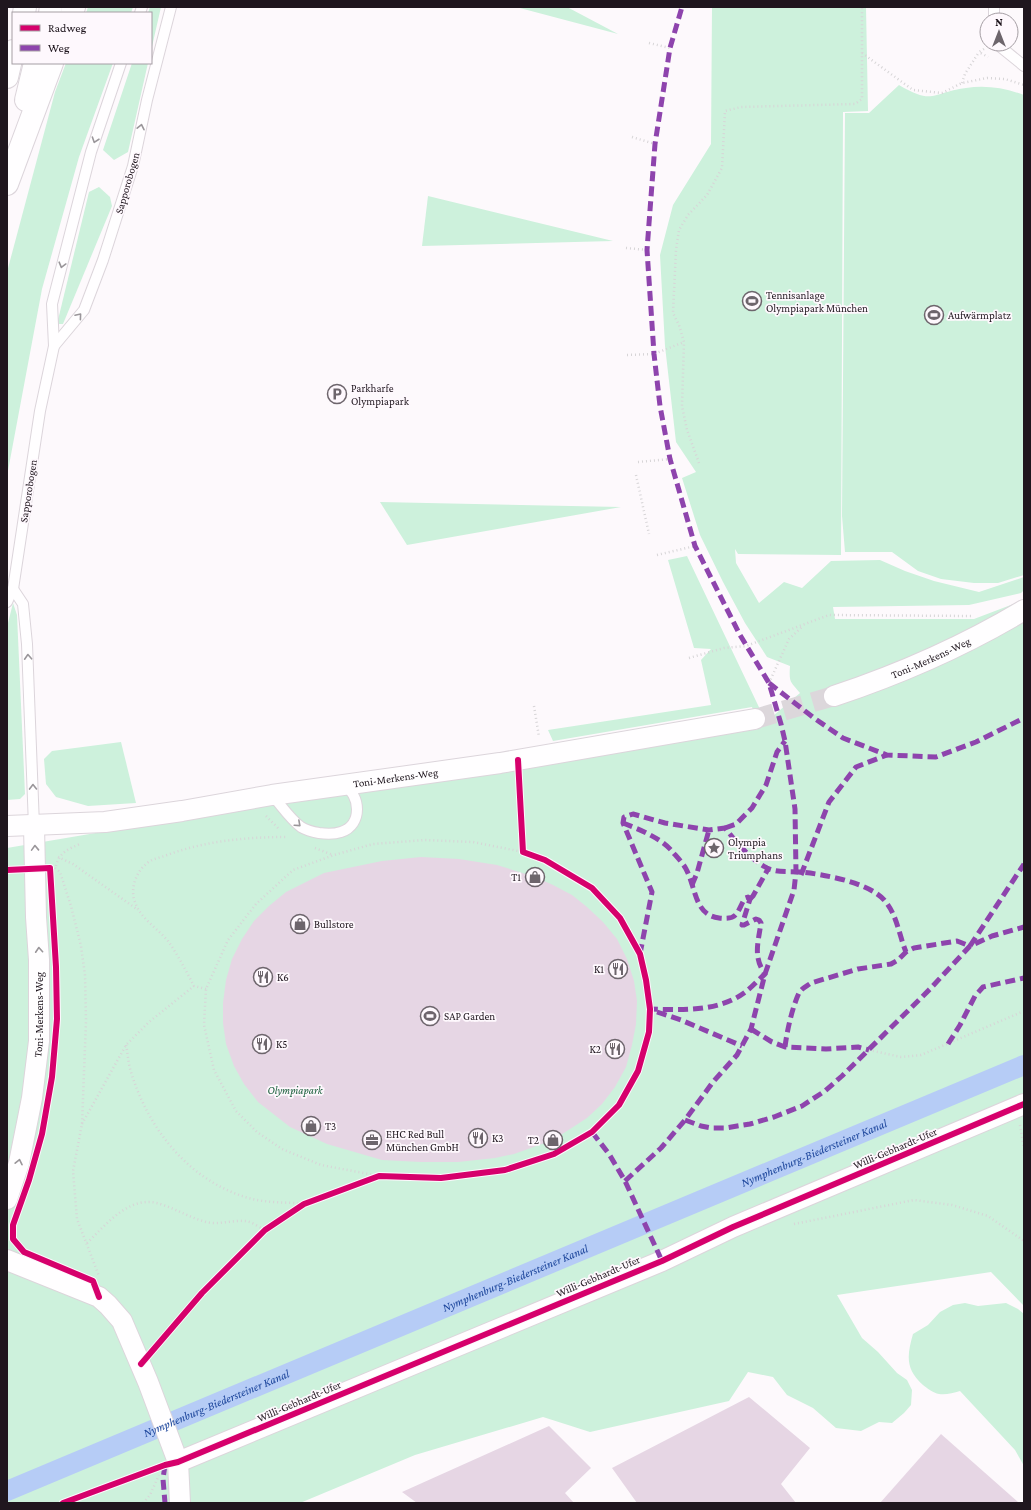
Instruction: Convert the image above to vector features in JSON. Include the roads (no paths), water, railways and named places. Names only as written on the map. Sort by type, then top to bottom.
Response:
[{"type":"highway","points":[[7,77],[12,55]]},
{"type":"highway","points":[[7,183],[35,64]]},
{"type":"highway","points":[[7,183],[52,64]]},
{"type":"street","name":"Toni-Merkens-Weg","points":[[834,696],[910,668],[960,646],[1024,610]]},
{"type":"street","name":"Toni-Merkens-Weg","points":[[7,826],[105,822],[182,811],[272,795],[500,763],[756,719]]},
{"type":"street","name":"Toni-Merkens-Weg","points":[[7,1199],[19,1163],[32,1098],[39,1041],[39,960],[36,917],[34,826]]},
{"type":"street","name":"Willi-Gebhardt-Ufer","points":[[170,1460],[662,1261],[733,1227],[1024,1104]]},
{"type":"street","points":[[7,1260],[99,1297],[122,1321],[155,1401],[180,1503]]},
{"type":"lane","name":"Sapporobogen","points":[[54,346],[84,310],[103,260],[133,166],[147,100],[171,7]]},
{"type":"lane","points":[[1007,52],[1024,66]]},
{"type":"lane","name":"Sapporobogen","points":[[7,602],[13,589],[40,412],[54,346],[52,304],[91,152],[121,64]]},
{"type":"lane","points":[[13,589],[23,604],[27,644],[34,826]]},
{"type":"lane","points":[[272,795],[302,828],[312,832],[342,832],[353,823],[357,812],[357,802],[354,794],[343,785]]},
{"type":"waterway","name":"Nymphenburg-Biedersteiner Kanal","points":[[7,1491],[1024,1065]]},
{"type":"tunnel","points":[[755,719],[834,696]]},
{"type":"place","name":"Tennisanlage Olympiapark München","points":[[752,301]]},
{"type":"place","name":"Aufwärmplatz","points":[[934,315]]},
{"type":"place","name":"Parkharfe Olympiapark","points":[[337,394]]},
{"type":"place","name":"Olympia Triumphans","points":[[714,848]]},
{"type":"place","name":"T1","points":[[535,877]]},
{"type":"place","name":"Bullstore","points":[[300,924]]},
{"type":"place","name":"K1","points":[[618,969]]},
{"type":"place","name":"K6","points":[[263,977]]},
{"type":"place","name":"SAP Garden","points":[[430,1016]]},
{"type":"place","name":"K5","points":[[262,1044]]},
{"type":"place","name":"K2","points":[[615,1049]]},
{"type":"place","name":"T3","points":[[311,1126]]},
{"type":"place","name":"K3","points":[[478,1138]]},
{"type":"place","name":"EHC Red Bull München GmbH","points":[[372,1140]]},
{"type":"place","name":"T2","points":[[553,1140]]},
{"type":"park label","name":"Olympiapark","points":[[295,1090]]}]
